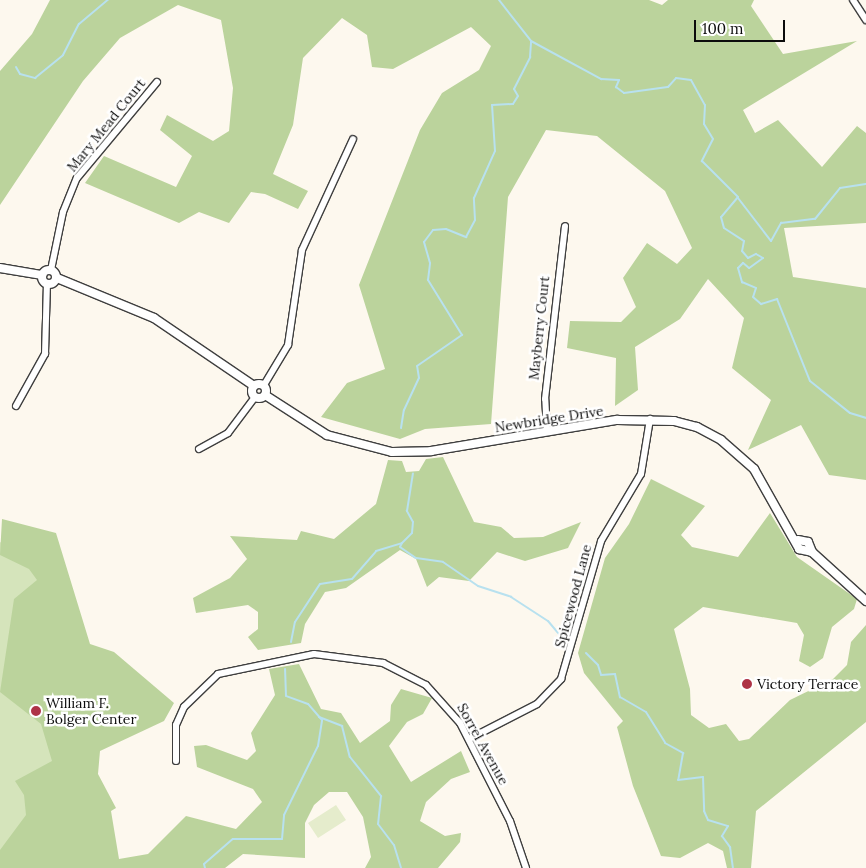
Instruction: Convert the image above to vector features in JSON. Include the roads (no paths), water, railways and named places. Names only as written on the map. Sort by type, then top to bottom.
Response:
[{"type":"street","points":[[853,0],[866,20]]},
{"type":"street","name":"Mary Mead Court","points":[[51,270],[63,212],[77,178],[157,82]]},
{"type":"street","points":[[199,450],[228,433],[255,397],[265,395],[264,385],[288,345],[302,250],[352,139]]},
{"type":"street","name":"Mayberry Court","points":[[547,432],[545,399],[564,226]]},
{"type":"street","points":[[0,268],[42,275],[51,270],[56,278],[154,318],[254,386],[264,385]]},
{"type":"street","points":[[16,406],[45,354],[48,284],[42,275]]},
{"type":"street","points":[[48,284],[56,278]]},
{"type":"street","points":[[254,386],[255,397]]},
{"type":"street","name":"Newbridge Drive","points":[[265,395],[327,435],[392,452],[431,451],[547,432],[650,419],[697,427],[742,456],[765,484],[798,540],[800,551],[812,552],[866,600]]},
{"type":"street","name":"Spicewood Lane","points":[[469,739],[537,704],[561,679],[601,541],[642,474],[650,419]]},
{"type":"street","name":"Sorrel Avenue","points":[[176,761],[176,725],[184,707],[218,674],[314,654],[383,662],[408,673],[444,701],[469,739],[522,847],[526,868]]},
{"type":"waterway","points":[[16,67],[20,74],[35,78],[63,55],[79,24],[108,0]]},
{"type":"waterway","points":[[499,0],[531,41],[601,79],[619,80],[616,87],[624,93],[668,87],[676,78],[691,80],[705,105],[704,124],[713,139],[702,161],[738,197],[721,217],[724,228],[744,241],[742,251],[748,258],[756,254],[763,258],[749,268],[743,263],[738,268],[742,282],[756,288],[753,297],[761,304],[777,299],[810,381],[850,413],[866,418]]},
{"type":"waterway","points":[[401,428],[404,410],[419,378],[417,366],[462,335],[428,280],[430,263],[424,242],[433,230],[446,229],[466,237],[475,220],[474,198],[495,151],[492,105],[513,104],[518,96],[514,89],[530,57],[531,41]]},
{"type":"waterway","points":[[738,198],[771,241],[781,223],[815,219],[840,188],[866,184]]},
{"type":"waterway","points":[[291,642],[295,622],[320,584],[352,579],[376,551],[402,543],[412,533],[413,522],[407,511],[413,473]]},
{"type":"waterway","points":[[402,543],[400,547],[416,558],[443,562],[478,586],[511,597],[548,621],[563,639]]},
{"type":"waterway","points":[[586,653],[598,665],[601,675],[615,674],[620,697],[646,712],[665,743],[683,753],[678,780],[703,777],[704,811],[708,820],[728,826],[722,836],[730,847],[733,868]]},
{"type":"waterway","points":[[205,868],[204,864],[233,839],[282,839],[284,815],[318,746],[322,720],[308,704],[286,696],[285,669]]},
{"type":"waterway","points":[[319,717],[342,726],[350,757],[381,796],[378,824],[394,845],[401,868]]},
{"type":"place","name":"Victory Terrace","points":[[747,684]]},
{"type":"place","name":"William F. Bolger Center","points":[[36,711]]}]
